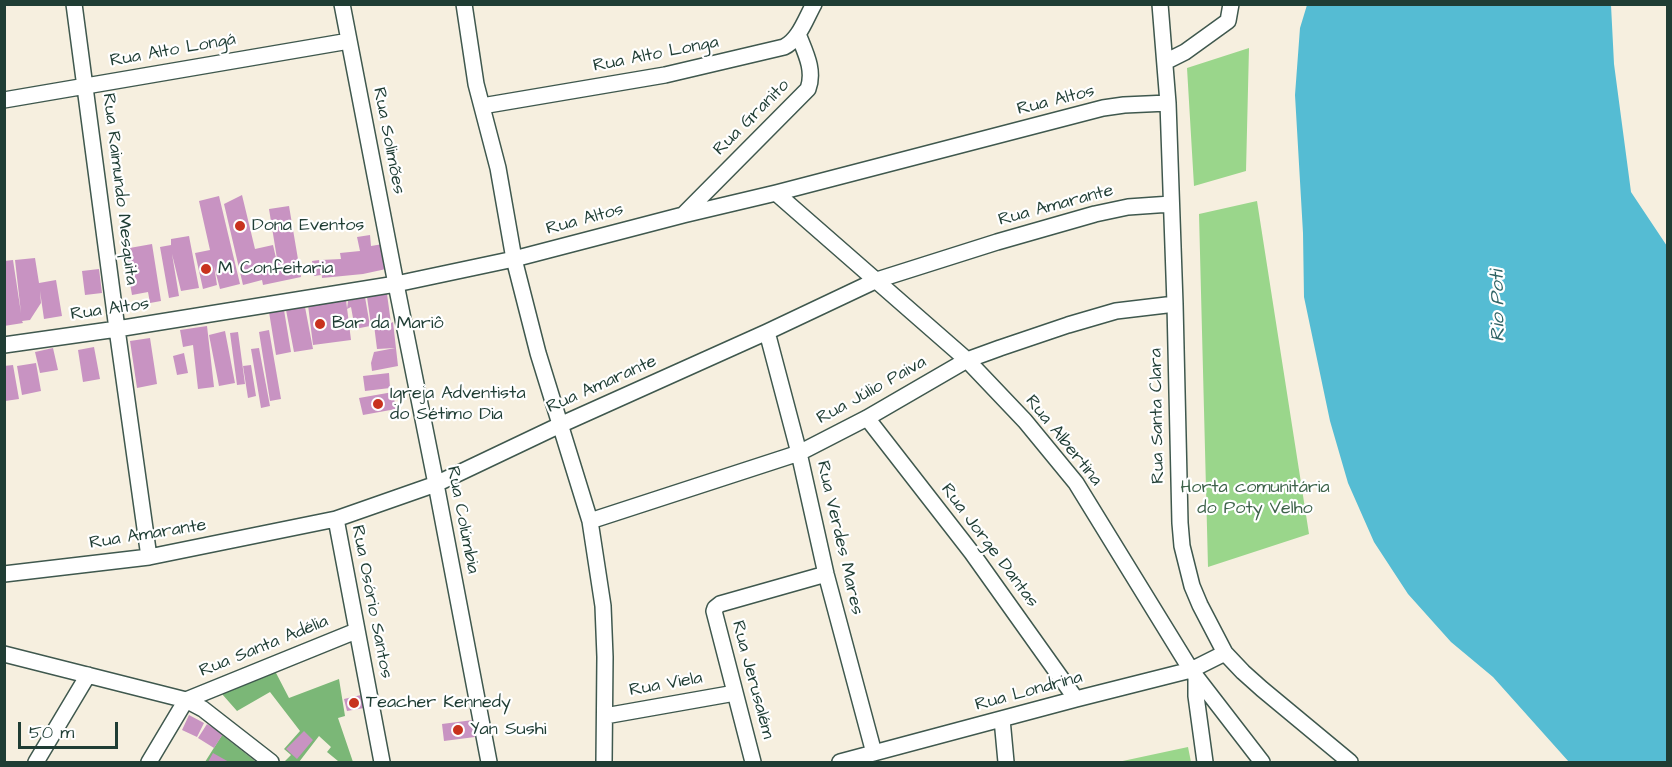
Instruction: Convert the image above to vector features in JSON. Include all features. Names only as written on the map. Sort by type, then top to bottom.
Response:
[{"type":"street","name":"Rua Raimundo Mesquita","points":[[74,4],[149,557]]},
{"type":"street","name":"Rua Solimões","points":[[342,4],[396,284]]},
{"type":"street","points":[[464,4],[471,55],[498,168],[514,259],[538,352],[590,520],[603,606],[604,762]]},
{"type":"street","name":"Rua Alto Longa","points":[[482,106],[666,75],[784,47],[790,44],[798,34],[814,4]]},
{"type":"street","name":"Rua Santa Clara","points":[[1160,4],[1168,103],[1179,511],[1186,566],[1200,605],[1225,653],[1262,689],[1350,762]]},
{"type":"street","points":[[1165,62],[1185,52],[1228,21],[1231,4]]},
{"type":"street","name":"Rua Granito","points":[[683,215],[808,89],[811,69],[798,34]]},
{"type":"street","name":"Rua Alto Longá","points":[[4,100],[349,41]]},
{"type":"street","name":"Rua Altos","points":[[4,345],[396,284],[514,259],[1103,108],[1168,103]]},
{"type":"street","name":"Rua Albertina","points":[[776,193],[967,360],[1025,421],[1076,483],[1193,673],[1262,762]]},
{"type":"street","name":"Rua Amarante","points":[[4,574],[149,557],[336,519],[436,484],[877,280],[1095,214],[1128,207],[1171,204]]},
{"type":"street","name":"Rua Colúmbia","points":[[396,284],[489,762]]},
{"type":"street","name":"Rua Júlio Paiva","points":[[590,520],[799,453],[867,418],[967,360],[1116,311],[1175,304]]},
{"type":"street","name":"Rua Verdes Mares","points":[[767,332],[799,453],[826,574],[874,753]]},
{"type":"street","name":"Rua Jorge Dantas","points":[[867,418],[972,553],[1076,699]]},
{"type":"street","name":"Rua Osório Santos","points":[[336,519],[382,762]]},
{"type":"street","name":"Rua Jerusalém","points":[[753,762],[714,614],[715,608],[720,604],[826,574]]},
{"type":"street","name":"Rua Santa Adélia","points":[[186,700],[356,631]]},
{"type":"street","name":"Rua Londrina","points":[[840,762],[1076,699],[1193,673],[1225,653]]},
{"type":"street","points":[[4,654],[186,700],[203,709],[271,762]]},
{"type":"street","points":[[1193,673],[1205,762]]},
{"type":"street","points":[[36,762],[88,675]]},
{"type":"street","name":"Rua Viela","points":[[605,716],[735,693]]},
{"type":"street","points":[[149,762],[186,700]]},
{"type":"street","points":[[1002,719],[1006,762]]},
{"type":"green space","points":[[1249,48],[1246,171],[1194,186],[1187,68]]},
{"type":"green space","name":"Horta comunitária do Poty Velho","points":[[1257,201],[1309,534],[1208,567],[1199,214]]},
{"type":"green space","points":[[275,671],[289,698],[339,679],[345,716],[338,718],[353,762],[337,762],[327,752],[331,747],[319,736],[299,762],[286,762],[291,755],[284,749],[300,731],[270,692],[237,711],[222,694]]},
{"type":"green space","points":[[222,735],[255,761],[205,762]]},
{"type":"green space","points":[[1188,747],[1191,762],[1118,762]]},
{"type":"water","name":"Rio Poti","points":[[1307,5],[1611,5],[1614,64],[1631,192],[1667,246],[1667,762],[1569,762],[1493,677],[1451,642],[1408,594],[1374,542],[1348,483],[1330,421],[1304,297],[1303,233],[1295,95],[1300,28]]},
{"type":"building","points":[[242,195],[255,249],[273,245],[279,271],[269,209],[289,206],[301,277],[263,285],[262,280],[243,285],[224,204]]},
{"type":"building","points":[[219,196],[240,284],[220,289],[214,266],[217,285],[203,289],[195,253],[210,250],[199,201]]},
{"type":"building","points":[[370,235],[371,246],[383,244],[386,269],[322,278],[321,260],[341,259],[340,253],[360,251],[357,237]]},
{"type":"building","points":[[189,236],[199,288],[181,291],[172,254],[179,296],[169,298],[160,247],[171,245],[171,239]]},
{"type":"building","points":[[152,244],[161,301],[150,303],[148,292],[132,295],[124,249]]},
{"type":"building","points":[[35,258],[39,283],[56,280],[62,316],[44,319],[40,291],[41,303],[30,320],[4,326],[4,261],[13,260],[21,313],[15,260]]},
{"type":"building","points":[[319,260],[321,275],[314,276],[312,261]]},
{"type":"building","points":[[99,269],[102,293],[85,295],[82,271]]},
{"type":"building","points":[[387,294],[398,366],[372,371],[371,363],[374,352],[395,348],[377,349],[367,297]]},
{"type":"building","points":[[365,297],[370,326],[355,329],[351,307],[347,309],[348,301]]},
{"type":"building","points":[[346,300],[351,340],[313,345],[308,305]]},
{"type":"building","points":[[305,307],[313,349],[294,352],[286,310]]},
{"type":"building","points":[[284,310],[291,352],[276,355],[269,312]]},
{"type":"building","points":[[207,326],[214,387],[198,389],[193,345],[183,347],[180,330]]},
{"type":"building","points":[[269,330],[281,399],[270,401],[259,332]]},
{"type":"building","points":[[225,331],[235,383],[219,386],[209,335]]},
{"type":"building","points":[[238,332],[245,384],[237,385],[230,333]]},
{"type":"building","points":[[150,338],[157,384],[137,388],[130,341]]},
{"type":"building","points":[[94,347],[100,379],[83,382],[78,350]]},
{"type":"building","points":[[53,348],[58,370],[40,373],[35,352]]},
{"type":"building","points":[[259,348],[270,406],[261,408],[251,349]]},
{"type":"building","points":[[184,353],[188,373],[177,375],[173,356]]},
{"type":"building","points":[[36,363],[41,391],[22,395],[17,366]]},
{"type":"building","points":[[13,365],[19,399],[5,401],[4,366]]},
{"type":"building","points":[[251,365],[256,396],[248,398],[243,366]]},
{"type":"building","points":[[389,373],[390,388],[365,391],[363,376]]},
{"type":"building","name":"Igreja Adventista do Sétimo Dia","points":[[393,392],[396,409],[363,415],[359,398]]},
{"type":"building","name":"Teacher Kennedy","points":[[361,695],[364,708],[347,711],[344,699]]},
{"type":"building","points":[[189,715],[204,723],[197,737],[182,730]]},
{"type":"building","name":"Yan Sushi","points":[[473,720],[475,737],[444,741],[442,724]]},
{"type":"building","points":[[207,724],[223,734],[214,748],[198,738]]},
{"type":"building","points":[[304,731],[313,740],[297,759],[286,749]]},
{"type":"building","points":[[213,753],[229,762],[208,762]]},
{"type":"place","name":"Dona Eventos","points":[[240,226]]},
{"type":"place","name":"M Confeitaria","points":[[206,269]]},
{"type":"place","name":"Bar da Mariô","points":[[320,324]]},
{"type":"place","name":"Igreja Adventista do Sétimo Dia","points":[[378,404]]},
{"type":"place","name":"Teacher Kennedy","points":[[354,703]]},
{"type":"place","name":"Yan Sushi","points":[[458,730]]}]
